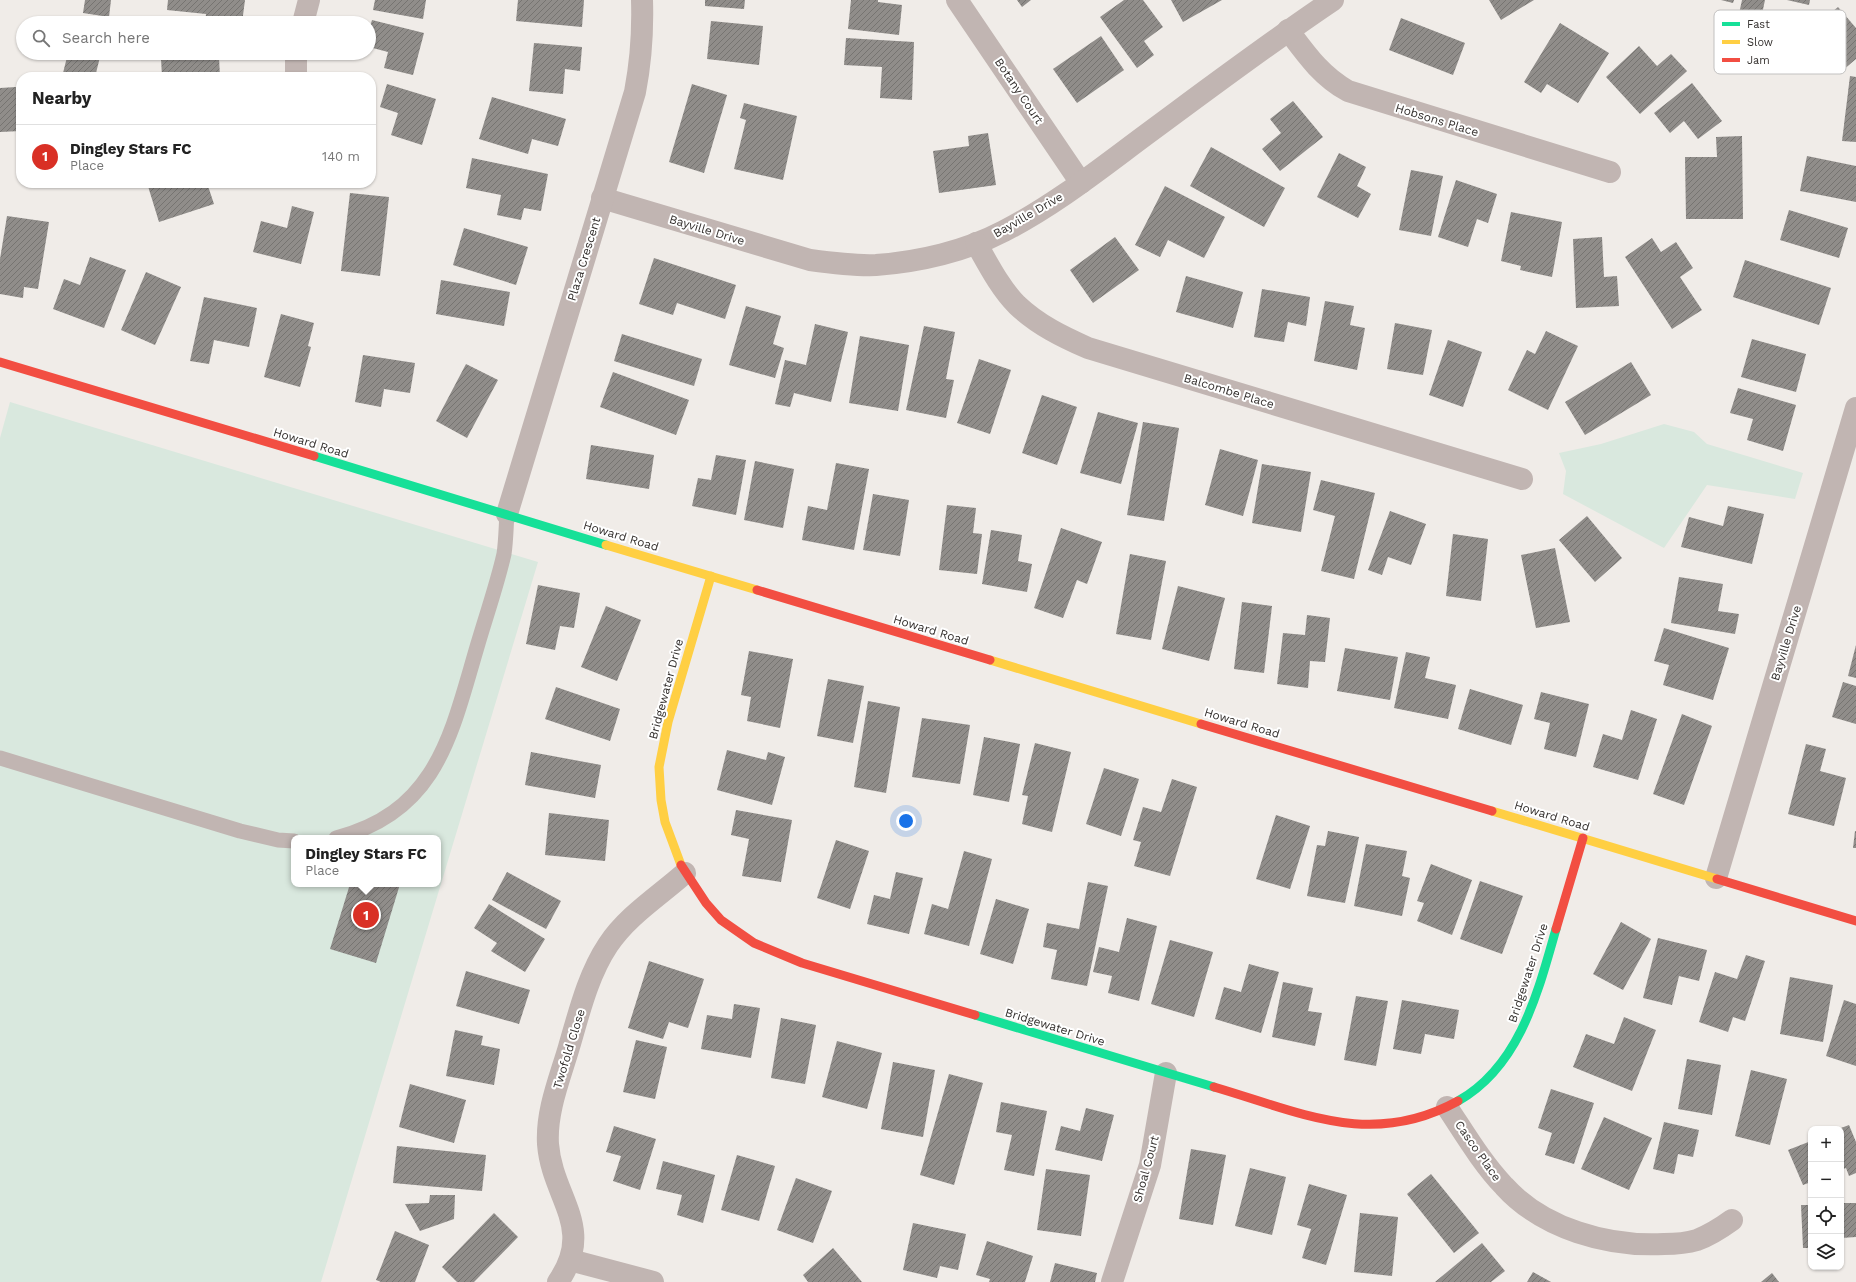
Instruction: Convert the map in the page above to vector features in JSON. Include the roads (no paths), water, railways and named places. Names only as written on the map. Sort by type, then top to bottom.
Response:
[{"type":"main road","name":"Howard Road","points":[[0,362],[1856,921]]},
{"type":"main road","name":"Bridgewater Drive","points":[[711,576],[668,721],[659,777],[669,839],[685,874],[722,921],[739,934],[761,947],[802,963],[1166,1073],[1328,1120],[1356,1126],[1387,1124],[1418,1118],[1447,1107],[1472,1092],[1491,1076],[1509,1054],[1524,1028],[1534,1001],[1583,838]]},
{"type":"street","points":[[305,16],[309,0]]},
{"type":"street","name":"Plaza Crescent","points":[[507,514],[635,92],[641,62],[643,29],[642,0]]},
{"type":"street","name":"Botany Court","points":[[957,0],[1081,183]]},
{"type":"street","name":"Bayville Drive","points":[[602,198],[810,260],[843,264],[876,265],[946,253],[976,243],[1017,224],[1081,183],[1288,30],[1333,0]]},
{"type":"street","name":"Hobsons Place","points":[[1288,30],[1321,72],[1332,82],[1348,92],[1610,172]]},
{"type":"street","points":[[296,60],[296,72]]},
{"type":"street","name":"Balcombe Place","points":[[976,243],[999,282],[1016,304],[1036,321],[1054,332],[1081,345],[1522,479]]},
{"type":"street","name":"Bayville Drive","points":[[1716,878],[1856,408]]},
{"type":"street","name":"Twofold Close","points":[[558,1282],[570,1260],[574,1242],[574,1227],[552,1166],[548,1144],[549,1120],[556,1091],[590,983],[598,962],[608,945],[627,922],[685,874]]},
{"type":"street","name":"Shoal Court","points":[[1115,1273],[1150,1165],[1166,1073]]},
{"type":"street","name":"Casco Place","points":[[1447,1107],[1488,1167],[1504,1187],[1528,1208],[1548,1220],[1574,1231],[1597,1238],[1640,1244],[1675,1244],[1696,1240],[1716,1231],[1732,1220]]},
{"type":"street","points":[[570,1260],[653,1282]]},
{"type":"lane","points":[[346,835],[357,832],[379,821],[403,805],[424,782],[440,757],[452,730],[504,554],[507,514]]},
{"type":"lane","points":[[0,758],[240,831],[278,840],[291,841]]},
{"type":"place","name":"Dingley Stars FC","points":[[366,915]]}]
